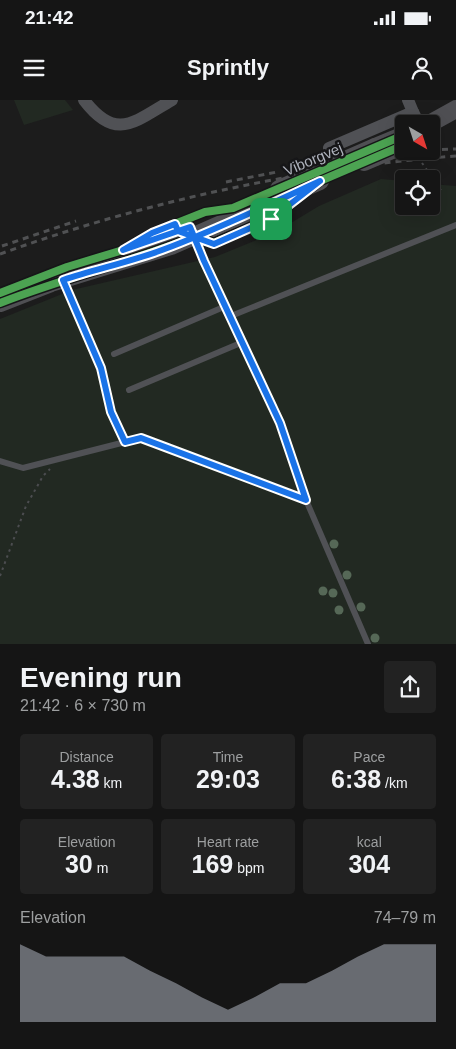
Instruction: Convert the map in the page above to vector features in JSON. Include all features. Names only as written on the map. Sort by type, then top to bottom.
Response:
[{"type":"street","points":[[84,100],[97,117],[108,124],[123,125],[139,120],[172,100]]},
{"type":"street","points":[[329,148],[410,106]]},
{"type":"street","points":[[440,118],[456,109]]},
{"type":"street","points":[[440,128],[456,120]]},
{"type":"street","name":"Viborgvej","points":[[0,303],[63,280],[160,250],[279,188],[395,139]]},
{"type":"street","name":"Viborgvej","points":[[0,293],[54,271],[140,245],[192,232],[395,149]]},
{"type":"lane","points":[[230,316],[456,225]]},
{"type":"lane","points":[[192,232],[280,423],[306,500],[368,644]]},
{"type":"lane","points":[[114,354],[226,306]]},
{"type":"lane","points":[[129,390],[243,342]]},
{"type":"lane","points":[[0,461],[23,468],[141,438],[306,500]]},
{"type":"path","points":[[422,163],[441,190]]},
{"type":"path","points":[[63,280],[101,368],[111,412],[125,442]]},
{"type":"path","points":[[0,576],[26,506],[43,476],[50,470],[49,462]]},
{"type":"shaded area","points":[[14,100],[65,100],[73,110],[24,125]]},
{"type":"shaded area","points":[[381,179],[395,180],[395,215],[440,215],[440,185],[456,186],[456,644],[0,644],[0,319],[72,290],[215,257],[276,232],[319,206]]},
{"type":"railway","points":[[440,150],[456,149]]},
{"type":"railway","points":[[391,155],[395,154]]},
{"type":"railway","points":[[0,254],[111,218],[225,190],[282,178],[340,169],[456,156]]},
{"type":"railway","points":[[226,182],[277,172]]},
{"type":"railway","points":[[2,246],[76,221]]},
{"type":"cycle path","points":[[0,293],[67,267],[123,250],[152,233],[205,212],[233,208],[395,139]]},
{"type":"cycle path","points":[[175,224],[178,231],[214,243],[271,219],[320,181],[395,149]]},
{"type":"cycle path","points":[[0,303],[194,237]]},
{"type":"route","points":[[271,219],[214,244],[194,237],[178,231],[123,250],[140,239],[175,224],[178,231],[190,227],[194,237],[204,261],[280,423],[306,500],[141,438],[125,442],[111,412],[101,368],[63,280],[160,250],[194,237],[270,205],[320,181],[271,219]]}]
